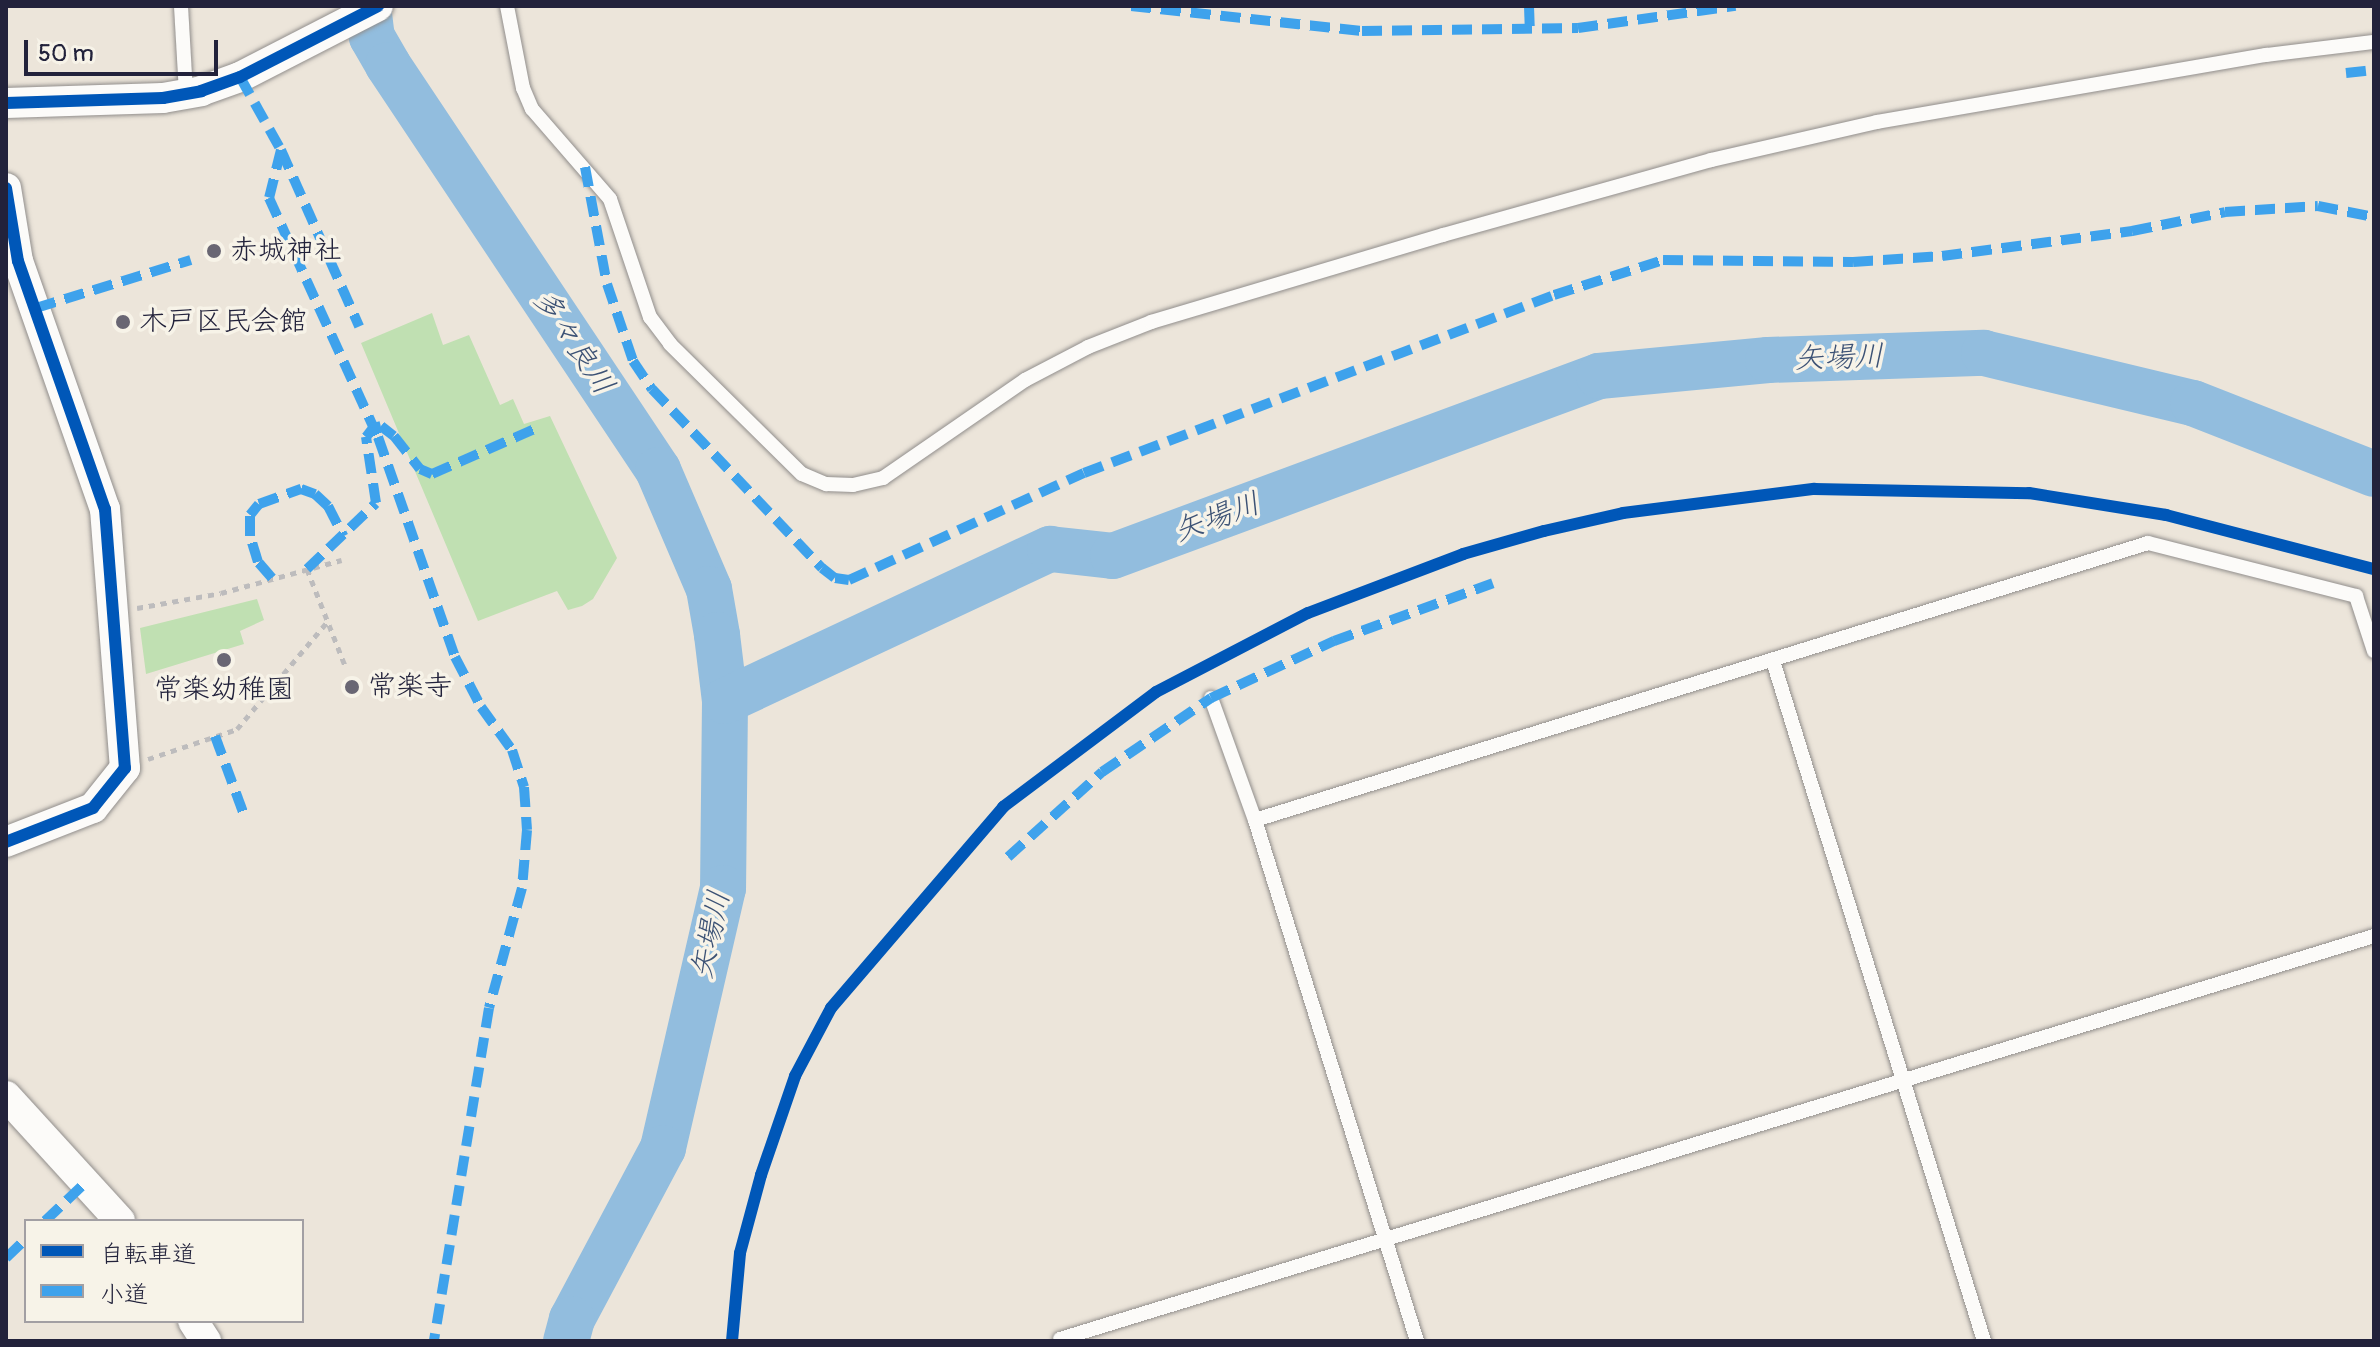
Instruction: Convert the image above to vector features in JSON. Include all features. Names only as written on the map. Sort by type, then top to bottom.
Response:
[{"type":"street","points":[[6,103],[186,94],[240,77],[378,6]]},
{"type":"street","points":[[6,188],[12,263],[105,509],[116,612],[125,768],[93,808],[6,842]]},
{"type":"street","points":[[6,1096],[118,1219]]},
{"type":"street","points":[[194,1323],[206,1341]]},
{"type":"lane","points":[[181,6],[186,94]]},
{"type":"lane","points":[[507,6],[523,88],[532,109],[610,199],[650,317],[670,344],[802,474],[826,484],[853,485],[883,478],[1025,380],[1088,347],[1151,322],[1428,240],[1711,160],[1877,122],[2266,55],[2374,42]]},
{"type":"lane","points":[[1255,820],[2148,543],[2356,596],[2374,651]]},
{"type":"lane","points":[[1773,661],[1984,1341]]},
{"type":"lane","points":[[1211,698],[1255,820],[1417,1341]]},
{"type":"lane","points":[[1060,1339],[2374,936]]},
{"type":"path","points":[[116,612],[221,593],[342,560]]},
{"type":"path","points":[[307,569],[346,668]]},
{"type":"path","points":[[125,768],[237,729],[328,621]]},
{"type":"green space","points":[[432,313],[443,345],[469,335],[500,405],[513,399],[524,424],[550,416],[617,558],[593,599],[582,606],[568,610],[557,591],[478,621],[361,343]]},
{"type":"green space","points":[[257,599],[264,620],[240,631],[244,644],[146,674],[140,628]]},
{"type":"waterway","name":"多々良川","points":[[368,6],[372,37],[388,65],[658,470],[709,589],[717,635],[725,701],[723,888],[663,1148],[572,1319],[566,1341]]},
{"type":"waterway","name":"矢場川","points":[[725,701],[1050,549],[1113,556],[1599,376],[1768,360],[1984,353],[2193,403],[2374,474]]},
{"type":"marked path","points":[[1131,6],[1362,31],[1578,28],[1735,6]]},
{"type":"marked path","points":[[1529,6],[1530,29]]},
{"type":"marked path","points":[[2346,73],[2374,70]]},
{"type":"marked path","points":[[240,77],[281,150],[359,326]]},
{"type":"marked path","points":[[281,150],[269,198],[378,437],[455,657],[481,707],[512,750],[524,787],[527,830],[522,888],[489,1008],[434,1341]]},
{"type":"marked path","points":[[585,167],[607,284],[633,361],[652,389],[822,568],[835,578],[849,580],[1084,473],[1554,295],[1663,260],[1853,262],[1942,256],[2132,231],[2225,212],[2318,206],[2374,217]]},
{"type":"marked path","points":[[36,308],[191,260]]},
{"type":"marked path","points":[[307,569],[376,503],[366,437],[373,428],[381,426],[394,436],[420,469],[432,474],[537,428]]},
{"type":"marked path","points":[[272,578],[258,562],[250,536],[250,515],[259,504],[301,489],[315,494],[328,506],[343,536]]},
{"type":"marked path","points":[[1008,857],[1102,772],[1211,698],[1334,641],[1493,583]]},
{"type":"marked path","points":[[215,736],[243,812]]},
{"type":"marked path","points":[[47,1219],[85,1183]]},
{"type":"marked path","points":[[6,1258],[24,1241]]},
{"type":"cycle path","points":[[6,103],[163,98],[201,91],[240,77],[378,6]]},
{"type":"cycle path","points":[[6,188],[18,261],[105,509],[125,768],[93,808],[6,842]]},
{"type":"cycle path","points":[[732,1341],[740,1253],[761,1175],[795,1076],[831,1008],[1003,807],[1156,692],[1308,613],[1463,554],[1544,531],[1623,513],[1814,489],[2029,493],[2166,515],[2374,569]]},
{"type":"place","name":"赤城神社","points":[[214,251]]},
{"type":"place","name":"木戸区民会館","points":[[123,322]]},
{"type":"place","name":"常楽幼稚園","points":[[224,660]]},
{"type":"place","name":"常楽寺","points":[[352,687]]}]
